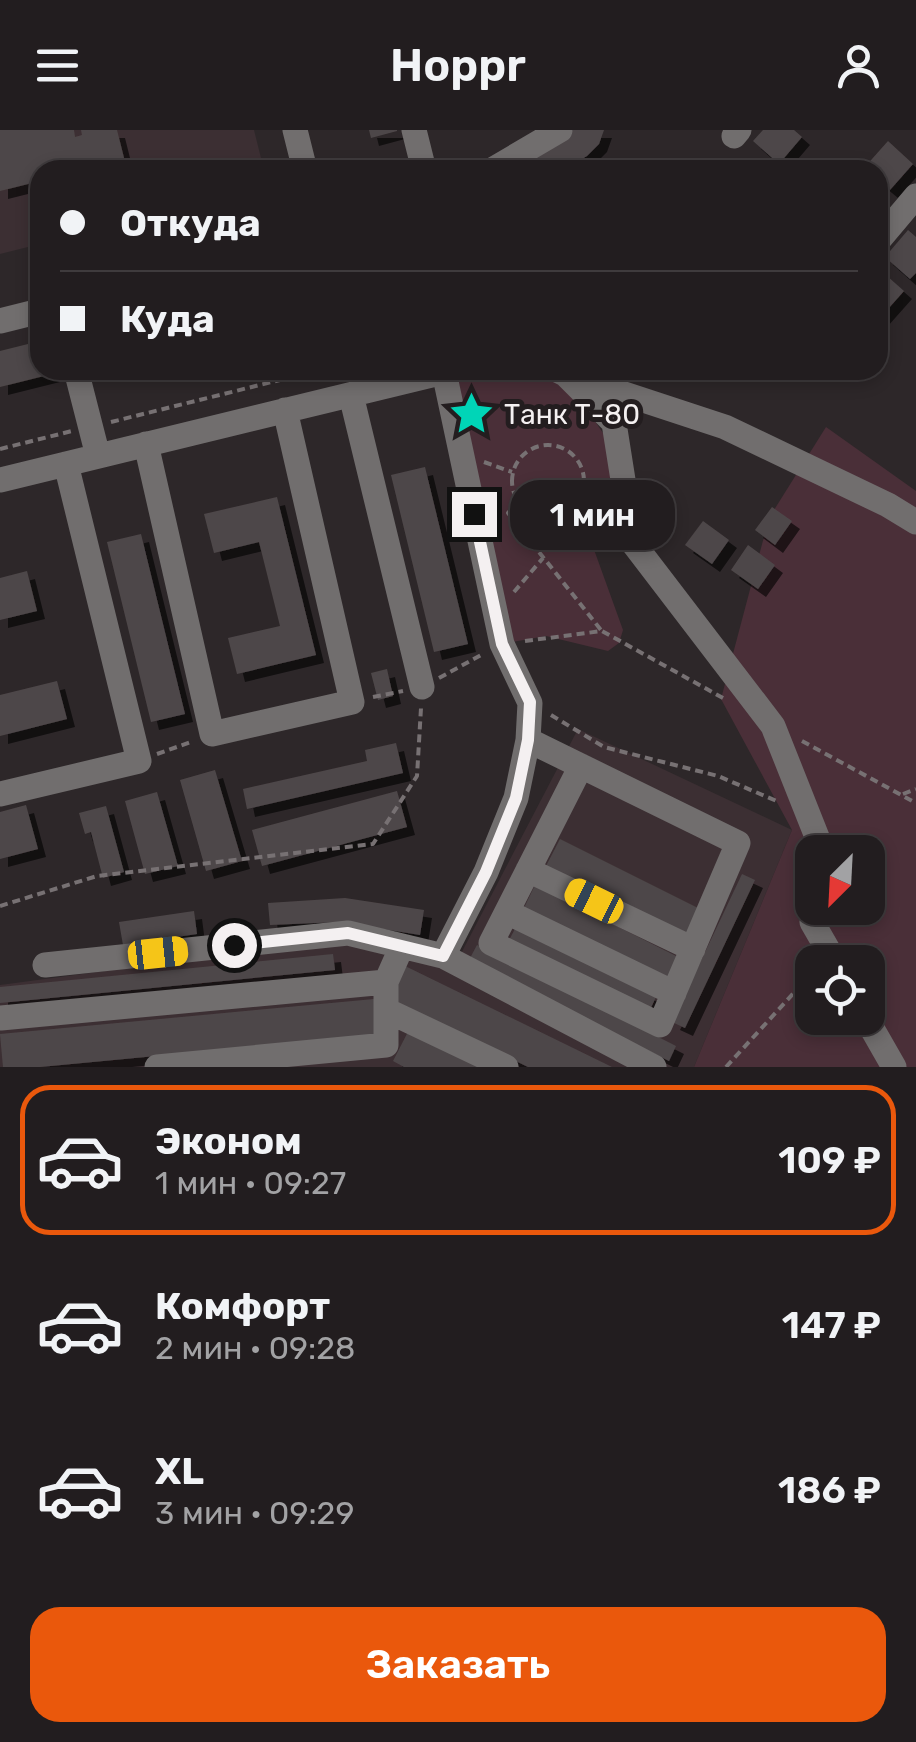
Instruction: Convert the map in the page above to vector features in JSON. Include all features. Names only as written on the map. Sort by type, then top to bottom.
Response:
[{"type":"street","points":[[295,130],[302,160]]},
{"type":"street","points":[[414,130],[422,160]]},
{"type":"street","points":[[509,160],[560,130]]},
{"type":"street","points":[[888,229],[916,196]]},
{"type":"street","points":[[0,321],[30,313]]},
{"type":"street","points":[[79,380],[98,456]]},
{"type":"street","points":[[0,480],[410,380]]},
{"type":"street","points":[[443,956],[486,872],[516,798],[528,740],[530,702],[502,644],[450,380]]},
{"type":"street","points":[[569,380],[614,424],[633,543],[773,726],[816,835]]},
{"type":"street","points":[[585,380],[724,427],[916,522]]},
{"type":"street","points":[[350,394],[422,687]]},
{"type":"street","points":[[146,444],[212,734],[352,702],[286,410]]},
{"type":"street","points":[[0,794],[139,760],[66,464]]},
{"type":"street","points":[[528,740],[738,842],[660,1025],[490,944],[581,766]]},
{"type":"street","points":[[528,870],[693,948]]},
{"type":"street","points":[[507,912],[674,993]]},
{"type":"street","points":[[44,965],[348,933],[443,956],[654,1067]]},
{"type":"street","points":[[158,1067],[385,1056],[386,982],[402,946]]},
{"type":"street","points":[[0,1018],[386,982]]},
{"type":"street","points":[[386,1010],[506,1067]]},
{"type":"street","points":[[876,1035],[894,1067]]},
{"type":"path","points":[[0,449],[280,380]]},
{"type":"path","points":[[560,447],[573,455],[582,468],[580,498],[558,516],[542,517],[528,512],[518,501],[512,487],[512,472],[519,458],[531,449],[560,447]]},
{"type":"path","points":[[518,501],[508,512],[602,632],[722,698]]},
{"type":"path","points":[[495,613],[544,558]]},
{"type":"path","points":[[352,702],[422,687],[502,644],[602,632]]},
{"type":"path","points":[[0,906],[97,876],[374,844],[417,776],[422,687]]},
{"type":"path","points":[[530,702],[604,747],[718,776],[808,814]]},
{"type":"path","points":[[773,726],[916,803]]},
{"type":"path","points":[[139,760],[212,734]]},
{"type":"path","points":[[903,794],[916,790]]},
{"type":"path","points":[[726,1067],[795,992]]},
{"type":"shaded area","points":[[0,130],[254,130],[262,160],[30,160],[30,246],[0,254]]},
{"type":"shaded area","points":[[458,380],[556,380],[596,422],[633,487],[593,513],[588,533],[623,630],[619,643],[608,651],[546,636],[507,643]]},
{"type":"shaded area","points":[[826,427],[916,491],[916,1067],[694,1067],[792,830],[721,699],[769,518]]},
{"type":"shaded area","points":[[578,729],[792,830],[694,1067],[0,1067],[0,985],[366,936],[454,967]]},
{"type":"building","points":[[0,130],[74,130],[75,137],[82,135],[81,130],[117,130],[124,160],[30,160],[30,184],[0,191]]},
{"type":"building","points":[[369,130],[397,130],[397,131],[371,138]]},
{"type":"building","points":[[573,130],[604,130],[599,144],[580,160],[527,160]]},
{"type":"building","points":[[763,130],[794,130],[802,137],[782,160],[774,160],[753,141]]},
{"type":"building","points":[[888,141],[913,164],[890,190],[888,160],[871,160]]},
{"type":"building","points":[[908,230],[916,237],[916,273],[910,279],[888,260],[888,253]]},
{"type":"building","points":[[888,277],[904,291],[888,309]]},
{"type":"building","points":[[30,344],[30,380],[0,387],[0,351]]},
{"type":"building","points":[[425,467],[468,644],[434,652],[391,475]]},
{"type":"building","points":[[277,497],[316,655],[237,674],[228,638],[280,626],[259,542],[214,553],[204,514]]},
{"type":"building","points":[[772,507],[792,521],[775,545],[755,530]]},
{"type":"building","points":[[703,521],[729,540],[712,564],[685,545]]},
{"type":"building","points":[[141,534],[185,714],[151,722],[107,542]]},
{"type":"building","points":[[748,545],[775,565],[758,589],[731,570]]},
{"type":"building","points":[[27,571],[37,611],[0,620],[0,578]]},
{"type":"building","points":[[387,669],[393,696],[378,700],[371,673]]},
{"type":"building","points":[[57,681],[67,719],[0,736],[0,695]]},
{"type":"building","points":[[396,743],[403,773],[247,809],[243,789],[367,761],[365,750]]},
{"type":"building","points":[[215,770],[242,861],[206,871],[180,780]]},
{"type":"building","points":[[397,791],[407,827],[262,866],[252,830]]},
{"type":"building","points":[[157,792],[178,866],[145,874],[125,801]]},
{"type":"building","points":[[26,805],[38,849],[0,859],[0,812]]},
{"type":"building","points":[[106,806],[124,872],[103,878],[91,832],[85,834],[79,813]]},
{"type":"building","points":[[560,839],[704,911],[689,939],[546,866]]},
{"type":"building","points":[[742,874],[755,880],[685,1028],[672,1022]]},
{"type":"building","points":[[535,885],[680,958],[669,981],[524,908]]},
{"type":"building","points":[[345,898],[424,910],[420,935],[339,922],[270,925],[268,903]]},
{"type":"building","points":[[194,911],[197,934],[123,945],[119,922]]},
{"type":"building","points":[[516,927],[656,997],[649,1012],[508,942]]},
{"type":"building","points":[[477,945],[676,1046],[669,1061],[469,960]]},
{"type":"building","points":[[333,954],[335,970],[0,1003],[0,987]]},
{"type":"building","points":[[403,965],[612,1067],[528,1067],[387,998]]},
{"type":"building","points":[[374,999],[378,1035],[40,1067],[3,1067],[0,1034]]},
{"type":"building","points":[[411,1026],[490,1067],[404,1067],[393,1061]]},
{"type":"place","name":"Танк Т-80","points":[[471,414]]},
{"type":"route","points":[[234,945],[348,933],[443,956],[486,872],[516,798],[528,740],[530,702],[502,644],[474,514]]}]
